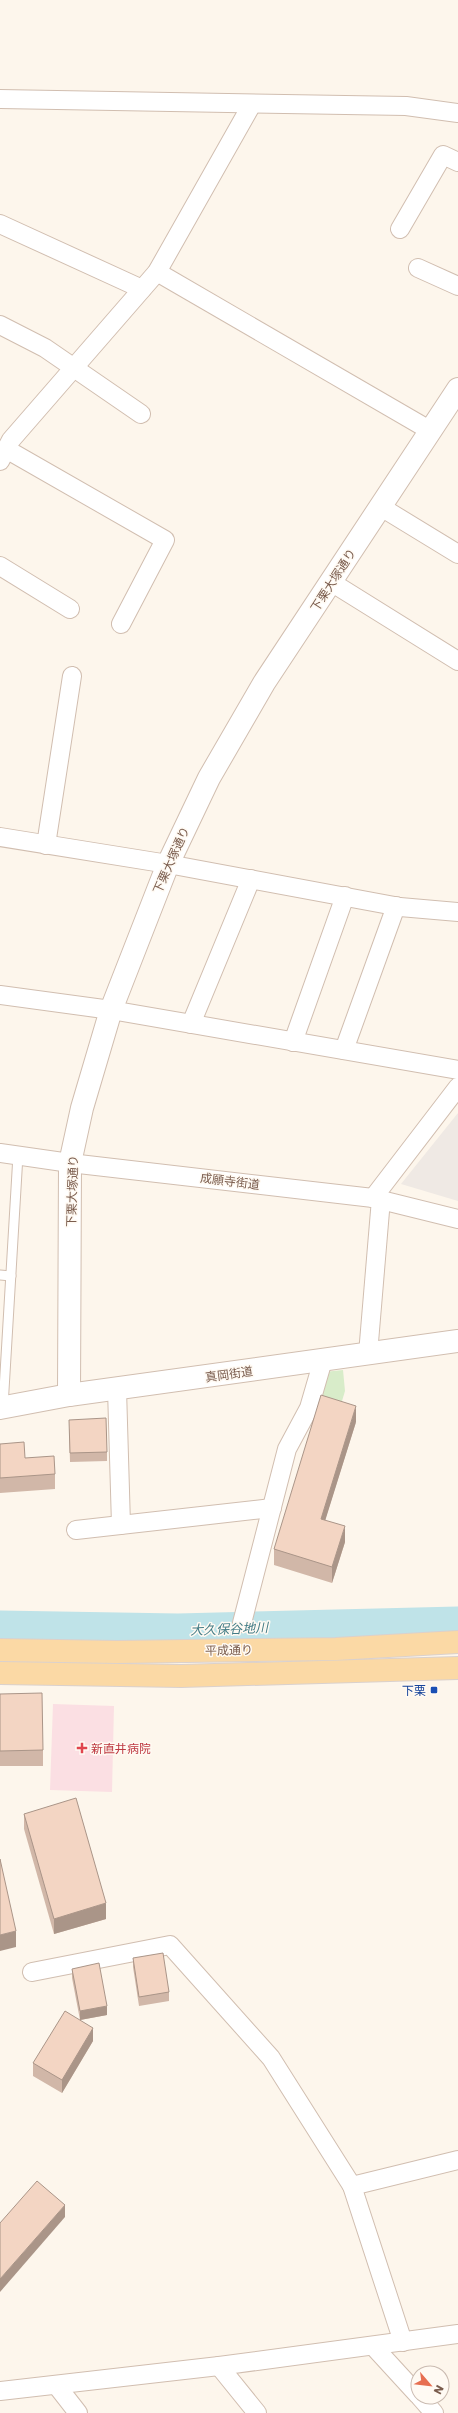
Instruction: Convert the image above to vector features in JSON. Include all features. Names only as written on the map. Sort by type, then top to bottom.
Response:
[{"type":"main road","name":"平成通り","points":[[0,1650],[116,1652],[336,1649],[458,1642]]},
{"type":"main road","name":"平成通り","points":[[0,1673],[182,1676],[458,1668]]},
{"type":"street","points":[[0,99],[406,106],[458,113]]},
{"type":"street","points":[[121,624],[165,540],[2,457],[11,440],[157,272],[252,104]]},
{"type":"street","points":[[400,229],[443,155],[458,162]]},
{"type":"street","points":[[0,224],[142,289]]},
{"type":"street","points":[[418,268],[458,286]]},
{"type":"street","points":[[157,272],[431,431]]},
{"type":"street","points":[[0,325],[45,348],[141,414]]},
{"type":"street","name":"下栗大塚通り","points":[[69,1395],[70,1163],[82,1108],[111,1010],[168,864],[209,778],[264,683],[381,508],[458,389]]},
{"type":"street","points":[[381,508],[458,554]]},
{"type":"street","points":[[0,566],[70,609]]},
{"type":"street","points":[[331,582],[458,661]]},
{"type":"street","points":[[46,845],[72,676]]},
{"type":"street","points":[[0,837],[168,864],[396,906],[458,912]]},
{"type":"street","points":[[191,1024],[251,879]]},
{"type":"street","points":[[293,1042],[345,896]]},
{"type":"street","points":[[344,1050],[396,906]]},
{"type":"street","points":[[0,995],[111,1010],[458,1070]]},
{"type":"street","points":[[368,1354],[377,1199],[458,1087]]},
{"type":"street","name":"成願寺街道","points":[[0,1152],[70,1163],[377,1199],[458,1219]]},
{"type":"street","name":"真岡街道","points":[[1,1407],[69,1395],[368,1354],[458,1340]]},
{"type":"street","points":[[242,1623],[287,1449],[309,1408],[323,1360]]},
{"type":"street","points":[[117,1389],[121,1525]]},
{"type":"street","points":[[76,1530],[272,1508]]},
{"type":"street","points":[[32,1972],[170,1945],[271,2058],[352,2186],[403,2342]]},
{"type":"street","points":[[352,2186],[458,2160]]},
{"type":"street","points":[[0,2391],[57,2386],[374,2347],[458,2334]]},
{"type":"street","points":[[374,2347],[410,2386]]},
{"type":"street","points":[[219,2366],[257,2413]]},
{"type":"street","points":[[57,2386],[78,2413]]},
{"type":"street","points":[[427,2405],[434,2413]]},
{"type":"lane","points":[[1,1407],[18,1155]]},
{"type":"lane","points":[[0,1275],[11,1276]]},
{"type":"shaded area","points":[[458,1113],[458,1201],[401,1184]]},
{"type":"shaded area","name":"新直井病院","points":[[53,1704],[114,1706],[112,1792],[50,1790]]},
{"type":"green space","points":[[343,1370],[345,1391],[339,1411],[314,1401],[324,1372]]},
{"type":"building","points":[[321,1395],[356,1406],[321,1519],[345,1526],[332,1567],[274,1549]]},
{"type":"building","points":[[106,1418],[107,1452],[70,1453],[69,1420]]},
{"type":"building","points":[[24,1442],[25,1458],[54,1456],[55,1474],[0,1478],[0,1444]]},
{"type":"building","points":[[42,1693],[43,1750],[0,1751],[0,1694]]},
{"type":"building","points":[[76,1798],[106,1903],[54,1919],[24,1814]]},
{"type":"building","points":[[0,1859],[16,1931],[0,1935]]},
{"type":"building","points":[[163,1953],[169,1992],[139,1997],[133,1958]]},
{"type":"building","points":[[99,1963],[107,2006],[80,2011],[72,1969]]},
{"type":"building","points":[[65,2011],[93,2028],[62,2080],[33,2063]]},
{"type":"building","points":[[37,2181],[65,2205],[0,2279],[0,2223]]},
{"type":"waterway","name":"大久保谷地川","points":[[0,1627],[178,1630],[458,1623]]},
{"type":"place","name":"下栗","points":[[434,1690]]},
{"type":"place","name":"新直井病院","points":[[82,1748]]}]
